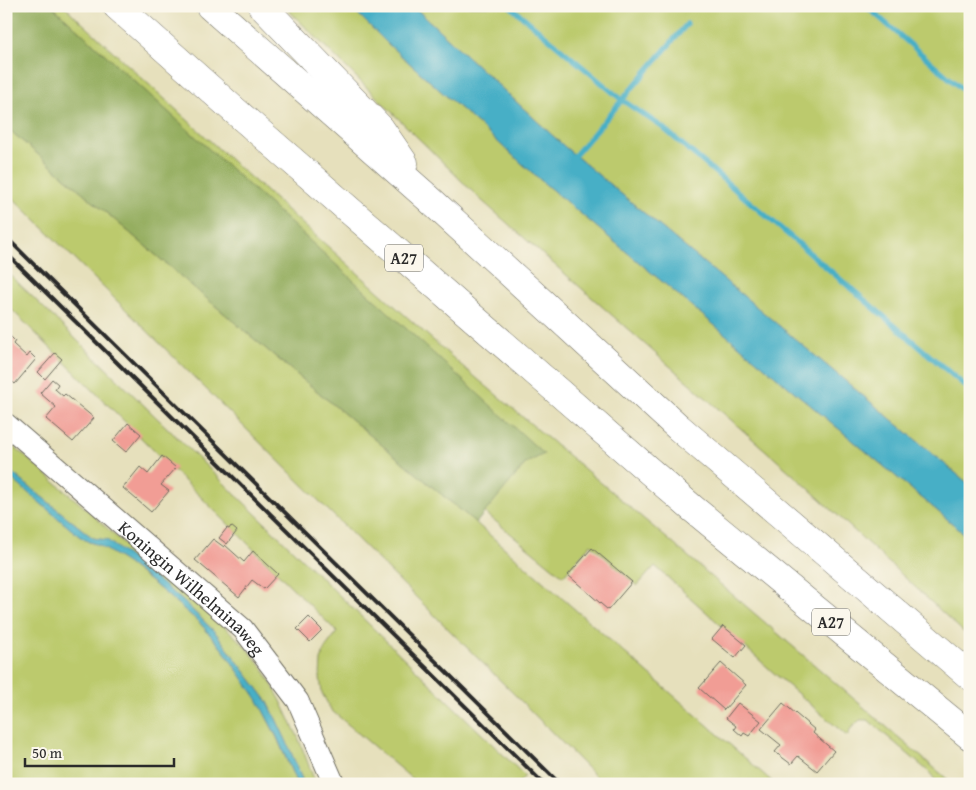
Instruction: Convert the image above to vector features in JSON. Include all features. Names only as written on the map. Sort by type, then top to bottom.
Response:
[{"type":"highway","name":"A27","points":[[117,6],[692,508],[970,736]]},
{"type":"highway","name":"A27","points":[[210,6],[428,198],[678,427],[970,676]]},
{"type":"highway","name":"A27","points":[[262,6],[380,128],[428,198]]},
{"type":"main road","name":"Koningin Wilhelminaweg","points":[[6,424],[242,629],[298,701],[334,784]]},
{"type":"green space","points":[[6,6],[52,6],[544,454],[526,463],[476,523],[253,338],[6,127]]},
{"type":"green space","points":[[52,6],[64,6],[233,162],[461,365],[676,546],[953,784],[936,784],[936,781],[929,772],[868,720],[860,720],[852,727],[847,736],[655,566],[637,586],[591,544],[563,576],[484,512],[526,463],[543,454]]},
{"type":"green space","points":[[284,6],[350,6],[388,44],[545,184],[953,524],[970,540],[970,638],[806,486],[480,199]]},
{"type":"green space","points":[[413,6],[970,6],[970,485],[565,147]]},
{"type":"green space","points":[[6,127],[253,338],[476,523],[775,784],[603,784],[6,191]]},
{"type":"green space","points":[[6,271],[525,776],[518,784],[418,784],[331,710],[322,693],[320,677],[321,660],[325,648],[337,632],[6,304]]},
{"type":"green space","points":[[6,440],[134,553],[224,626],[245,646],[262,667],[280,699],[298,737],[316,784],[304,784],[268,702],[215,632],[183,601],[133,560],[107,540],[93,538],[6,468]]},
{"type":"green space","points":[[6,474],[79,536],[99,545],[127,563],[199,622],[224,651],[257,698],[297,784],[6,784]]},
{"type":"water","points":[[350,6],[413,6],[565,147],[970,485],[970,540],[545,184],[388,44]]},
{"type":"water","points":[[6,468],[93,538],[107,540],[133,560],[183,601],[215,632],[268,702],[304,784],[297,784],[277,737],[257,699],[224,651],[199,622],[127,563],[99,545],[79,536],[6,474]]},
{"type":"building","points":[[9,335],[15,341],[13,344],[27,357],[30,353],[36,359],[15,384],[10,380],[8,382],[6,380],[6,339]]},
{"type":"building","points":[[55,353],[62,359],[45,379],[38,372]]},
{"type":"building","points":[[52,379],[58,384],[55,389],[63,396],[65,394],[94,418],[73,442],[46,419],[56,407],[40,393]]},
{"type":"building","points":[[128,423],[141,434],[126,452],[113,441]]},
{"type":"building","points":[[162,456],[176,468],[161,485],[169,491],[151,512],[123,488],[140,467],[148,474]]},
{"type":"building","points":[[231,526],[237,531],[227,544],[219,538]]},
{"type":"building","points":[[213,539],[224,547],[225,545],[244,562],[253,551],[278,574],[264,589],[252,580],[239,597],[195,560]]},
{"type":"building","points":[[592,548],[632,582],[608,610],[568,575]]},
{"type":"building","points":[[309,617],[322,630],[310,642],[297,629]]},
{"type":"building","points":[[723,626],[746,645],[735,658],[712,639]]},
{"type":"building","points":[[721,663],[746,685],[724,710],[699,688]]},
{"type":"building","points":[[738,703],[761,721],[749,736],[744,733],[742,736],[734,729],[736,726],[726,718]]},
{"type":"building","points":[[783,703],[815,730],[813,733],[834,751],[817,771],[798,756],[791,764],[775,752],[781,745],[761,729]]},
{"type":"waterway","points":[[510,6],[622,100],[662,127],[970,390]]},
{"type":"waterway","points":[[866,6],[970,96]]},
{"type":"waterway","points":[[570,161],[687,24]]},
{"type":"railway","points":[[6,237],[560,784]]},
{"type":"railway","points":[[6,253],[544,784]]}]
